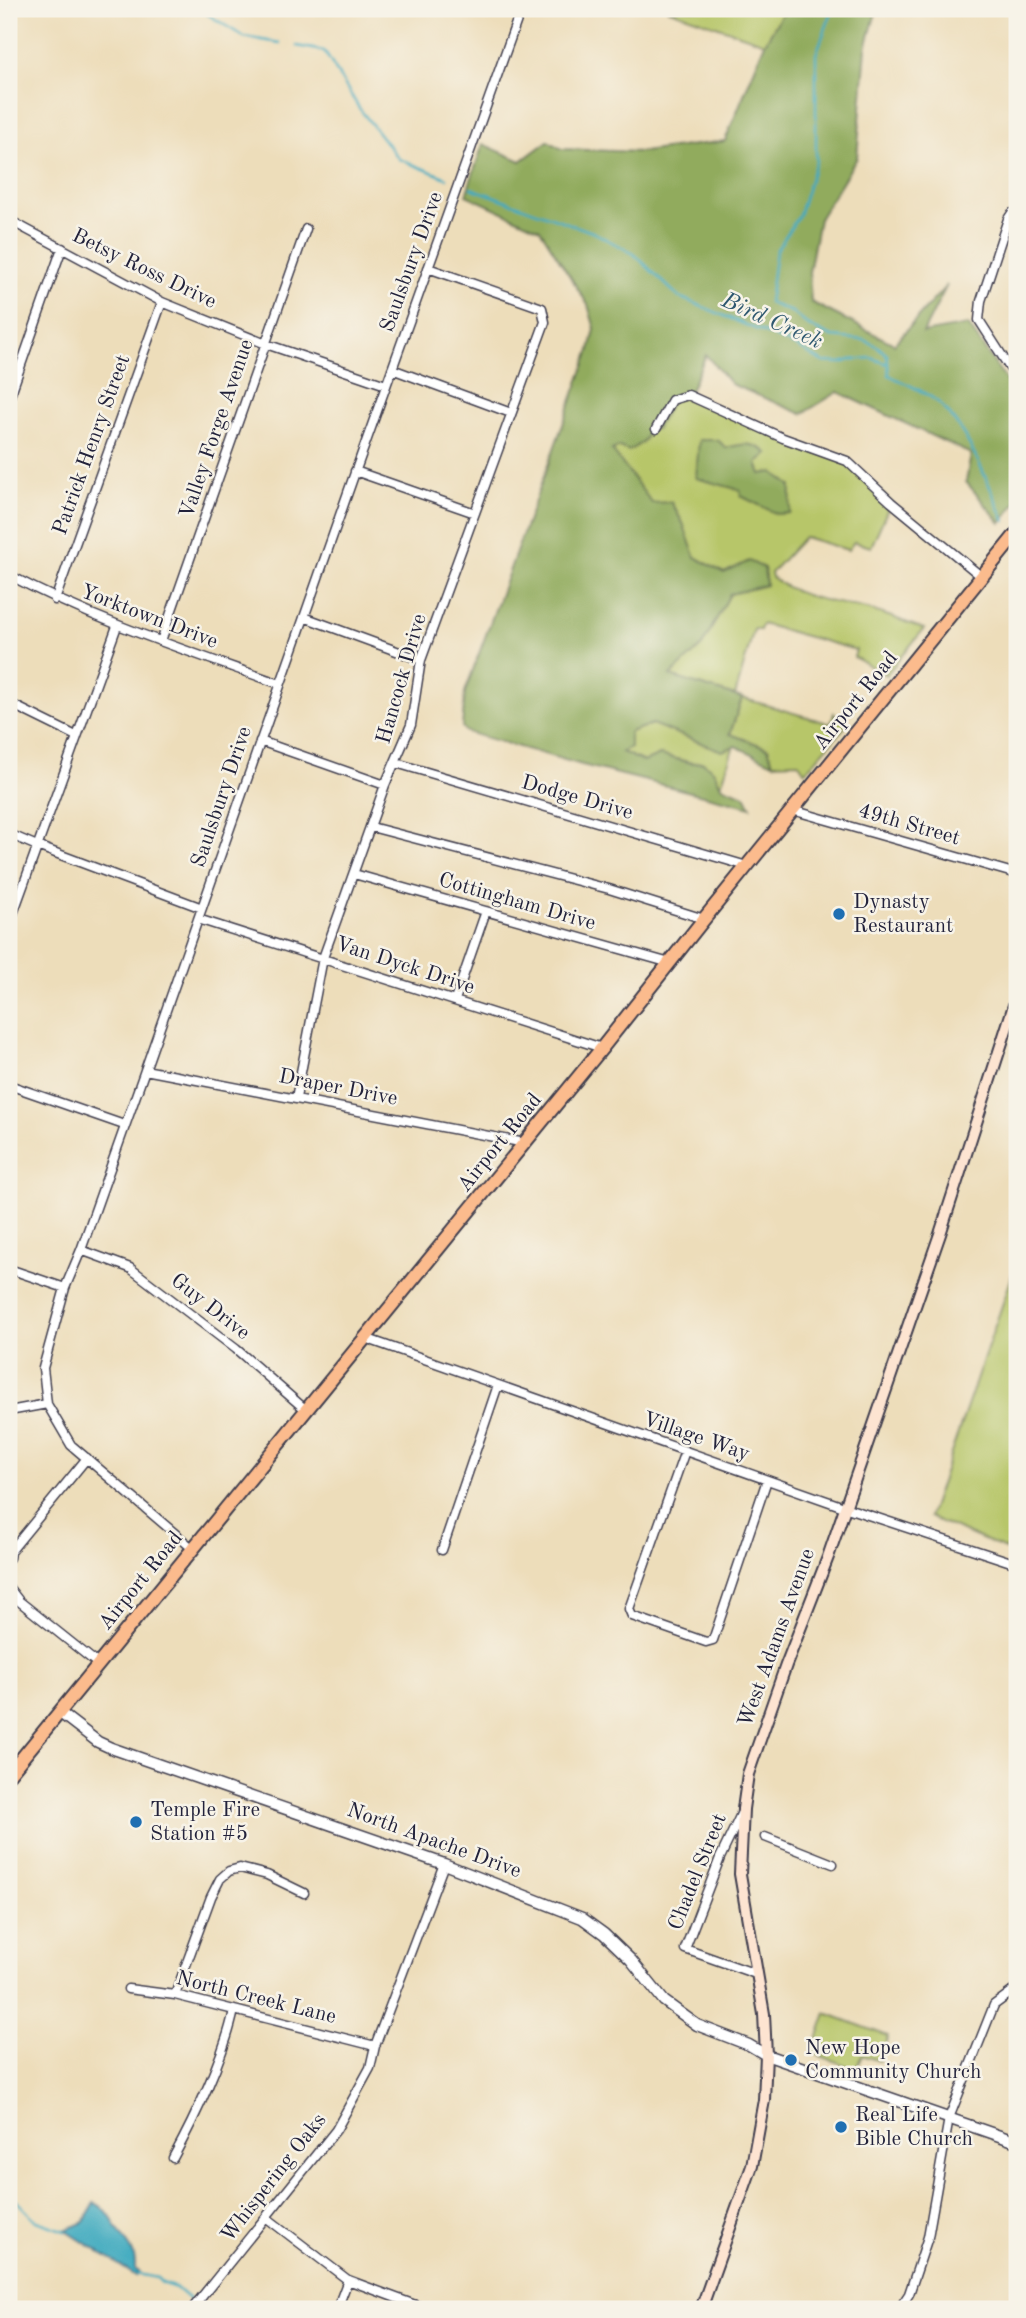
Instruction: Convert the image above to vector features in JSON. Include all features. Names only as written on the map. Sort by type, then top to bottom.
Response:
[{"type":"main road","name":"Airport Road","points":[[9,1774],[525,1143],[1017,533]]},
{"type":"main road","name":"West Adams Avenue","points":[[701,2309],[752,2166],[764,2100],[764,2014],[740,1874],[743,1809],[748,1774],[938,1242],[1017,996]]},
{"type":"street","name":"Saulsbury Drive","points":[[192,1548],[71,1445],[47,1404],[43,1368],[65,1288],[145,1070],[517,10]]},
{"type":"street","points":[[1017,215],[1012,213],[1008,219],[981,301],[979,320],[1017,379]]},
{"type":"street","name":"Betsy Ross Drive","points":[[9,220],[162,302],[266,344],[386,385]]},
{"type":"street","name":"Valley Forge Avenue","points":[[161,641],[306,229]]},
{"type":"street","points":[[9,399],[62,248]]},
{"type":"street","name":"Hancock Drive","points":[[296,1098],[323,958],[385,785],[411,725],[422,660],[545,322],[542,308],[428,268]]},
{"type":"street","name":"Patrick Henry Street","points":[[55,600],[162,302]]},
{"type":"street","points":[[392,369],[511,413]]},
{"type":"street","points":[[656,429],[672,400],[688,395],[698,397],[783,438],[847,461],[891,502],[982,577]]},
{"type":"street","points":[[355,471],[475,513]]},
{"type":"street","name":"Yorktown Drive","points":[[9,575],[55,600],[117,626],[280,684]]},
{"type":"street","points":[[304,617],[422,660]]},
{"type":"street","points":[[9,925],[117,626]]},
{"type":"street","points":[[9,703],[76,736]]},
{"type":"street","points":[[260,741],[385,785]]},
{"type":"street","name":"Dodge Drive","points":[[396,763],[747,866]]},
{"type":"street","name":"49th Street","points":[[792,810],[1017,874]]},
{"type":"street","points":[[371,827],[587,883],[704,919]]},
{"type":"street","points":[[9,834],[202,908]]},
{"type":"street","name":"Cottingham Drive","points":[[354,874],[670,963]]},
{"type":"street","points":[[456,1000],[486,911]]},
{"type":"street","name":"Van Dyck Drive","points":[[198,919],[602,1048]]},
{"type":"street","name":"Draper Drive","points":[[145,1070],[525,1143]]},
{"type":"street","points":[[9,1085],[124,1125]]},
{"type":"street","name":"Guy Drive","points":[[81,1250],[130,1268],[236,1349],[306,1410]]},
{"type":"street","points":[[9,1269],[65,1288]]},
{"type":"street","name":"Village Way","points":[[365,1338],[844,1507],[1017,1564]]},
{"type":"street","points":[[442,1550],[498,1385]]},
{"type":"street","points":[[9,1410],[47,1404]]},
{"type":"street","points":[[685,1451],[629,1609],[632,1616],[706,1642],[713,1640],[767,1480]]},
{"type":"street","points":[[9,1558],[10,1552],[87,1458]]},
{"type":"street","points":[[9,1588],[19,1601],[98,1664]]},
{"type":"street","name":"North Apache Drive","points":[[59,1712],[98,1742],[111,1748],[444,1864],[582,1918],[604,1934],[631,1960],[664,2001],[697,2025],[749,2045],[766,2055],[1017,2142]]},
{"type":"street","name":"Chadel Street","points":[[743,1809],[720,1858],[685,1949],[756,1973]]},
{"type":"street","points":[[765,1837],[833,1864]]},
{"type":"street","name":"Whispering Oaks","points":[[192,2309],[336,2130],[370,2068],[375,2046],[444,1864]]},
{"type":"street","points":[[176,1995],[211,1897],[220,1879],[229,1871],[240,1868],[267,1875],[304,1893]]},
{"type":"street","points":[[899,2309],[909,2294],[928,2237],[949,2118],[994,2005],[1017,1988]]},
{"type":"street","name":"North Creek Lane","points":[[128,1989],[176,1995],[375,2046]]},
{"type":"street","points":[[173,2158],[188,2132],[230,2030],[234,2010]]},
{"type":"street","points":[[267,2218],[348,2280],[426,2309]]},
{"type":"street","points":[[337,2309],[348,2280]]},
{"type":"green space","points":[[667,9],[785,9],[765,43]]},
{"type":"green space","points":[[785,9],[877,9],[866,48],[857,158],[819,219],[809,272],[811,302],[894,344],[947,285],[923,333],[968,325],[1017,396],[1017,502],[1001,523],[966,482],[971,454],[838,392],[802,414],[731,384],[706,355],[688,395],[672,400],[656,429],[650,429],[643,442],[629,451],[619,447],[612,450],[652,503],[671,502],[683,523],[695,557],[724,573],[749,561],[764,568],[766,585],[730,594],[702,646],[670,676],[742,698],[730,734],[768,748],[773,763],[735,746],[722,751],[652,724],[630,732],[630,747],[622,752],[644,762],[660,755],[692,763],[703,762],[714,771],[721,786],[745,795],[751,807],[582,765],[466,732],[462,727],[465,692],[590,350],[595,329],[588,305],[540,229],[466,195],[483,144],[521,161],[548,141],[562,149],[642,152],[725,141],[765,43]]},
{"type":"green space","points":[[688,395],[783,438],[847,461],[891,502],[871,547],[854,542],[848,550],[804,537],[771,573],[772,577],[782,584],[804,595],[873,611],[924,629],[886,675],[854,657],[856,650],[762,624],[760,630],[754,629],[735,696],[669,676],[702,646],[730,594],[766,585],[764,569],[701,614],[611,450],[650,429],[672,400]]},
{"type":"green space","points":[[699,440],[718,440],[726,448],[753,445],[768,453],[757,463],[761,474],[773,472],[791,486],[790,513],[777,514],[741,496],[740,490],[696,478]]},
{"type":"green space","points":[[742,698],[831,724],[834,713],[846,726],[805,772],[798,762],[773,763],[768,748],[730,734]]},
{"type":"green space","points":[[652,724],[722,751],[734,745],[721,786],[714,771],[703,762],[692,763],[660,755],[644,762],[621,752],[630,747],[629,732]]},
{"type":"green space","points":[[1017,1262],[1017,1554],[929,1517]]},
{"type":"green space","points":[[826,2013],[888,2036],[879,2061],[862,2055],[856,2069],[812,2053]]},
{"type":"water","points":[[95,2203],[108,2214],[130,2247],[135,2269],[139,2272],[136,2276],[65,2230],[84,2222]]},
{"type":"waterway","name":"Bird Creek","points":[[199,9],[244,37],[280,43]]},
{"type":"waterway","points":[[833,9],[816,54],[816,161],[799,215],[776,251],[769,303],[792,312],[809,326],[832,337],[864,340],[877,346],[887,355],[888,364]]},
{"type":"waterway","name":"Bird Creek","points":[[297,46],[324,51],[359,108],[399,159],[447,178]]},
{"type":"waterway","name":"Bird Creek","points":[[471,188],[595,233],[634,254],[679,297],[794,345],[823,362],[842,363],[871,358],[888,364],[889,375],[930,396],[961,430],[978,460],[1005,521]]},
{"type":"waterway","points":[[9,2193],[36,2221],[66,2231]]},
{"type":"waterway","points":[[137,2274],[157,2278],[176,2288],[191,2301]]},
{"type":"place","name":"Dynasty Restaurant","points":[[839,914]]},
{"type":"place","name":"Temple Fire Station #5","points":[[136,1822]]},
{"type":"place","name":"New Hope Community Church","points":[[791,2060]]},
{"type":"place","name":"Real Life Bible Church","points":[[841,2127]]}]
